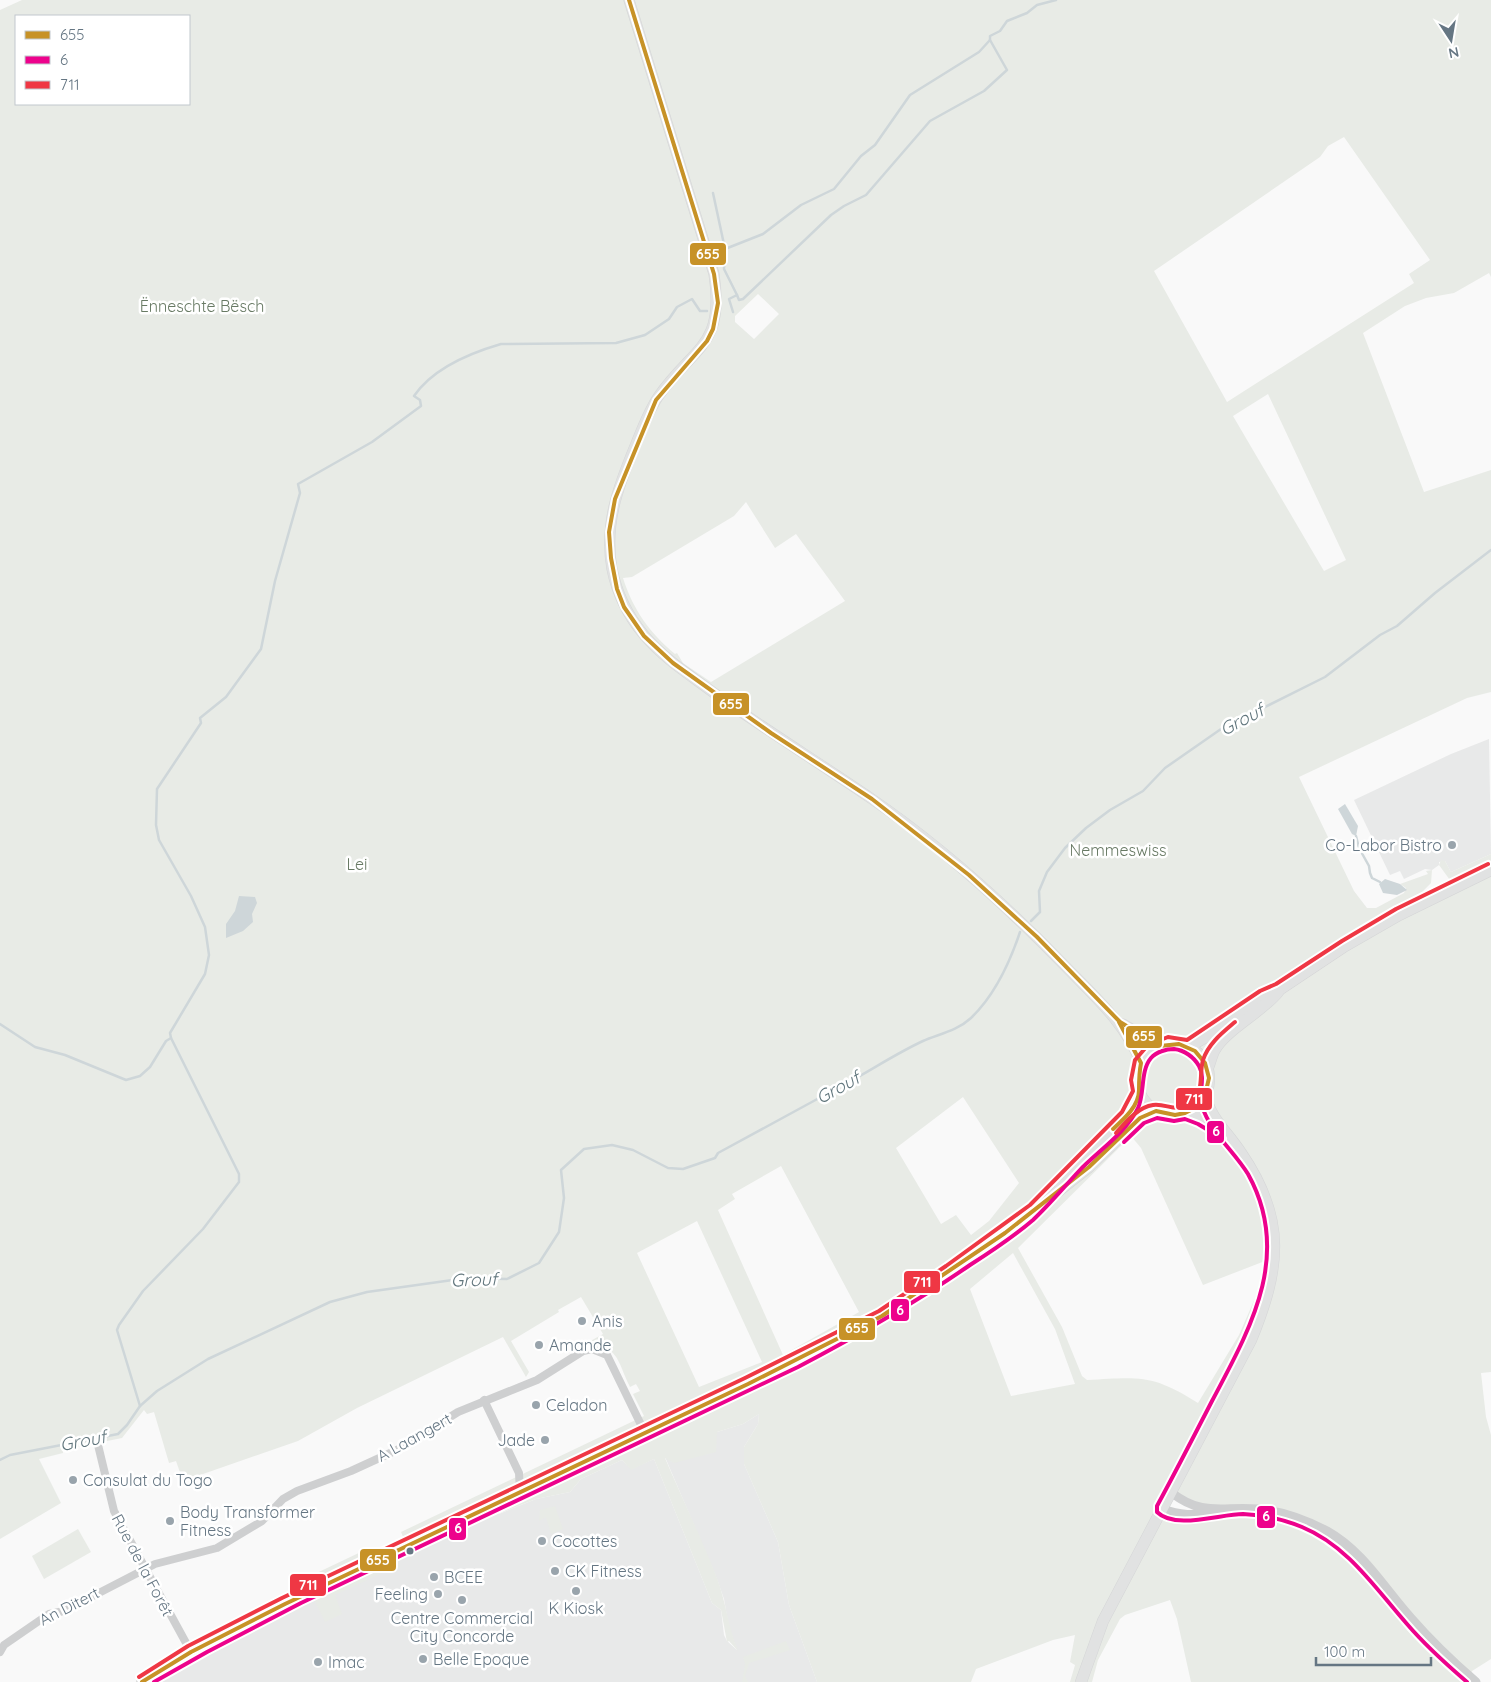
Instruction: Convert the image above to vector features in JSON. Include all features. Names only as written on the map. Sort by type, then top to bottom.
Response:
[{"type":"main road","points":[[629,0],[714,274],[718,304],[716,316],[707,340],[656,400],[615,499],[609,532],[611,558],[624,607],[644,636],[673,663],[771,733],[872,799],[969,874],[1038,937],[1120,1022],[1134,1045],[1141,1063]]},
{"type":"main road","points":[[1188,1047],[1206,1037],[1263,996],[1280,990],[1345,946],[1399,915],[1491,870]]},
{"type":"main road","points":[[1208,1070],[1214,1052],[1220,1042],[1269,1003],[1280,990]]},
{"type":"main road","points":[[1120,1022],[1160,1046]]},
{"type":"main road","points":[[1179,1044],[1188,1047],[1200,1056],[1208,1070],[1209,1078],[1205,1095],[1193,1108],[1185,1113],[1175,1115],[1148,1106],[1139,1091],[1137,1081],[1141,1063],[1152,1050],[1160,1046],[1179,1044]]},
{"type":"main road","points":[[1034,1210],[1081,1160],[1127,1116],[1135,1104],[1139,1091]]},
{"type":"main road","points":[[1081,1682],[1103,1621],[1251,1340],[1265,1306],[1272,1278],[1274,1244],[1268,1205],[1250,1166],[1224,1132],[1211,1111],[1205,1095]]},
{"type":"main road","points":[[142,1682],[191,1652],[285,1604],[645,1433],[825,1346],[882,1316],[950,1271],[1034,1210],[1089,1168],[1140,1118],[1156,1110]]},
{"type":"main road","points":[[1185,1113],[1201,1118],[1224,1132]]},
{"type":"street","name":"A Laangert","points":[[145,1568],[217,1548],[262,1521],[283,1499],[399,1449],[458,1412],[537,1380],[583,1351],[592,1349],[608,1355],[645,1433]]},
{"type":"street","points":[[484,1400],[519,1474],[520,1492]]},
{"type":"street","name":"Rue de la Forêt","points":[[98,1445],[114,1511],[191,1652]]},
{"type":"street","points":[[1172,1492],[1185,1503],[1198,1508],[1260,1509],[1299,1518],[1328,1532],[1364,1562],[1432,1642],[1476,1682]]},
{"type":"street","points":[[1163,1509],[1175,1514],[1193,1515],[1237,1508]]},
{"type":"street","name":"An Ditert","points":[[0,1652],[4,1646],[49,1614],[64,1611],[145,1568]]},
{"type":"shaded area","points":[[1489,739],[1491,854],[1451,872],[1445,861],[1439,862],[1439,865],[1432,870],[1425,869],[1404,879],[1400,871],[1390,875],[1354,800],[1451,754]]},
{"type":"shaded area","points":[[1345,804],[1358,826],[1356,836],[1352,834],[1338,809]]},
{"type":"shaded area","points":[[1385,879],[1400,884],[1407,890],[1397,895],[1383,893],[1379,884]]},
{"type":"shaded area","points":[[239,896],[255,897],[257,903],[252,914],[253,922],[243,931],[226,938],[226,924],[235,911]]},
{"type":"shaded area","points":[[759,1414],[758,1424],[744,1447],[744,1464],[778,1542],[789,1605],[817,1682],[142,1682],[371,1563],[369,1557],[405,1540],[407,1546],[494,1505],[499,1514],[536,1499],[570,1492],[581,1479],[622,1460],[631,1469],[654,1459],[712,1603],[721,1610],[724,1635],[727,1641],[737,1650],[729,1628],[724,1599],[717,1579],[665,1457],[717,1432],[743,1424]]},
{"type":"green space","points":[[22,0],[1491,0],[1491,277],[1489,273],[1454,293],[1426,298],[1405,306],[1363,333],[1424,492],[1491,470],[1491,692],[1467,698],[1299,777],[1354,891],[1367,908],[1376,908],[1404,893],[1406,888],[1400,884],[1428,874],[1426,871],[1432,870],[1431,883],[1422,892],[1380,914],[1348,944],[1455,887],[1439,865],[1441,860],[1445,861],[1451,872],[1491,854],[1491,1372],[1481,1373],[1486,1417],[1491,1435],[1491,1659],[1472,1671],[1469,1682],[1191,1682],[1177,1619],[1170,1600],[1125,1615],[1120,1619],[1098,1660],[1092,1682],[1070,1682],[1075,1665],[1070,1662],[1075,1635],[1053,1640],[976,1669],[971,1682],[817,1682],[789,1605],[778,1542],[744,1464],[744,1447],[758,1424],[759,1414],[743,1424],[717,1432],[716,1452],[674,1463],[665,1458],[717,1578],[738,1651],[729,1641],[727,1642],[721,1610],[712,1603],[654,1459],[631,1470],[622,1460],[581,1479],[570,1492],[536,1499],[498,1514],[494,1505],[407,1546],[401,1532],[644,1416],[633,1394],[640,1391],[636,1384],[630,1387],[615,1355],[604,1347],[585,1344],[603,1334],[581,1297],[511,1341],[529,1372],[526,1377],[503,1337],[357,1408],[298,1441],[183,1481],[176,1461],[169,1463],[154,1412],[147,1414],[144,1410],[122,1438],[63,1450],[63,1453],[39,1459],[61,1503],[0,1539],[0,10]],"holes":[[[1344,137],[1430,260],[1409,274],[1414,283],[1227,402],[1154,271],[1320,157],[1328,146]],[[758,294],[779,314],[754,339],[735,322],[735,316]],[[1268,394],[1346,560],[1324,571],[1233,416]],[[746,502],[775,548],[796,534],[845,601],[711,682],[683,663],[677,653],[675,654],[650,629],[637,611],[623,578],[632,577],[734,516]],[[963,1097],[1019,1183],[989,1221],[971,1235],[956,1215],[941,1224],[896,1148]],[[1131,1136],[1141,1148],[1203,1285],[1265,1261],[1256,1296],[1239,1335],[1198,1403],[1157,1382],[1133,1378],[1087,1380],[1082,1376],[1062,1327],[1018,1248]],[[781,1166],[859,1312],[783,1355],[718,1210],[735,1199],[732,1194]],[[697,1221],[762,1362],[699,1387],[637,1253]],[[1013,1253],[1055,1329],[1075,1384],[1011,1396],[970,1289]],[[1172,1493],[1211,1513],[1163,1509]]]},
{"type":"green space","points":[[555,1506],[563,1529],[551,1534],[546,1517],[539,1521],[540,1510]]},
{"type":"green space","points":[[78,1529],[91,1552],[44,1579],[32,1556]]},
{"type":"green space","points":[[365,1550],[374,1568],[397,1561],[399,1565],[335,1595],[342,1614],[325,1622],[304,1579]]},
{"type":"green space","points":[[786,1641],[790,1650],[749,1663],[745,1676],[748,1682],[742,1682],[745,1664],[743,1657]]},
{"type":"waterway","points":[[737,295],[724,269],[725,249],[763,234],[801,205],[834,189],[861,156],[875,145],[910,95],[979,52],[990,40],[990,36],[1000,31],[1007,21],[1027,13],[1037,5],[1056,0]]},
{"type":"waterway","points":[[733,312],[729,299],[737,295],[739,300],[743,299],[831,215],[866,195],[930,121],[984,91],[1007,70],[990,40]]},
{"type":"waterway","points":[[713,193],[725,249]]},
{"type":"waterway","points":[[140,1406],[117,1330],[119,1325],[143,1291],[203,1229],[239,1182],[239,1174],[171,1038],[170,1033],[205,974],[209,955],[205,927],[191,896],[159,840],[156,825],[157,789],[201,723],[200,718],[226,697],[261,649],[275,581],[300,493],[298,484],[372,442],[421,406],[420,400],[414,396],[422,386],[431,377],[465,357],[501,344],[616,343],[645,335],[669,319],[677,307],[692,299],[700,311],[707,311]]},
{"type":"waterway","name":"Grouf","points":[[1031,921],[1040,912],[1039,891],[1047,872],[1065,848],[1086,828],[1110,810],[1143,791],[1165,768],[1221,729],[1325,677],[1380,635],[1397,626],[1435,593],[1491,550]]},
{"type":"waterway","points":[[1356,836],[1372,878],[1380,882]]},
{"type":"waterway","name":"Grouf","points":[[0,1460],[10,1455],[118,1434],[127,1425],[140,1406],[157,1391],[208,1359],[330,1302],[367,1292],[467,1278],[507,1279],[539,1263],[559,1232],[564,1198],[561,1170],[584,1149],[612,1145],[633,1150],[668,1168],[683,1169],[715,1158],[718,1153],[832,1091],[840,1084],[849,1082],[913,1046],[966,1022],[979,1009],[994,989],[1006,967],[1020,932]]},
{"type":"waterway","points":[[0,1024],[35,1047],[65,1055],[126,1080],[140,1076],[150,1067],[166,1041],[171,1038]]},
{"type":"transit line","name":"655","points":[[142,1682],[191,1652],[285,1604],[748,1384],[882,1316],[1005,1233],[1089,1167],[1140,1118],[1156,1111],[1175,1115],[1185,1113],[1193,1109],[1205,1095],[1209,1078],[1205,1063],[1195,1051],[1179,1044],[1160,1046],[1120,1022],[1037,937],[969,875],[872,799],[771,733],[673,663],[644,636],[624,607],[617,589],[611,558],[609,532],[615,499],[656,400],[707,341],[713,329],[718,303],[714,274],[629,0]]},
{"type":"transit line","name":"711","points":[[139,1677],[188,1646],[282,1598],[745,1378],[879,1311],[946,1266],[1030,1205],[1122,1112],[1133,1091],[1131,1080],[1135,1060],[1148,1045],[1168,1037],[1187,1040],[1260,991],[1276,984],[1396,909],[1488,864]]},
{"type":"transit line","name":"655","points":[[1113,1129],[1134,1107],[1138,1096],[1141,1063],[1119,1022]]},
{"type":"transit line","name":"711","points":[[1116,1133],[1133,1116],[1148,1106],[1158,1105],[1177,1108],[1193,1101],[1199,1092],[1205,1054],[1216,1039],[1235,1022]]},
{"type":"transit line","name":"6","points":[[154,1682],[301,1603],[798,1367],[928,1293],[1002,1244],[1039,1214],[1079,1171],[1119,1134],[1133,1117],[1140,1102],[1145,1069],[1151,1058],[1161,1051],[1174,1049],[1188,1054],[1199,1066],[1202,1076],[1201,1101],[1206,1115],[1216,1133],[1248,1174],[1261,1204],[1267,1234],[1266,1262],[1261,1291],[1240,1347],[1157,1506],[1157,1512],[1165,1517],[1186,1521],[1243,1514],[1258,1515],[1288,1522],[1318,1535],[1333,1545],[1360,1569],[1421,1639],[1467,1682]]},
{"type":"transit line","name":"6","points":[[1124,1142],[1144,1123],[1157,1118],[1174,1121],[1185,1119],[1198,1124],[1223,1139]]},
{"type":"place","name":"Co-Labor Bistro","points":[[1452,845]]},
{"type":"place","name":"Anis","points":[[582,1321]]},
{"type":"place","name":"Amande","points":[[539,1345]]},
{"type":"place","name":"Celadon","points":[[536,1405]]},
{"type":"place","name":"Jade","points":[[545,1440]]},
{"type":"place","name":"Consulat du Togo","points":[[73,1480]]},
{"type":"place","name":"Body Transformer Fitness","points":[[170,1521]]},
{"type":"place","name":"Cocottes","points":[[542,1541]]},
{"type":"place","name":"CK Fitness","points":[[555,1571]]},
{"type":"place","name":"BCEE","points":[[434,1577]]},
{"type":"place","name":"K Kiosk","points":[[576,1591]]},
{"type":"place","name":"Feeling","points":[[438,1594]]},
{"type":"place","name":"Centre Commercial City Concorde","points":[[462,1600]]},
{"type":"place","name":"Belle Epoque","points":[[423,1659]]},
{"type":"place","name":"Imac","points":[[318,1662]]},
{"type":"park label","name":"Ënneschte Bësch","points":[[202,306]]},
{"type":"park label","name":"Nemmeswiss","points":[[1118,850]]},
{"type":"park label","name":"Lei","points":[[357,864]]}]
